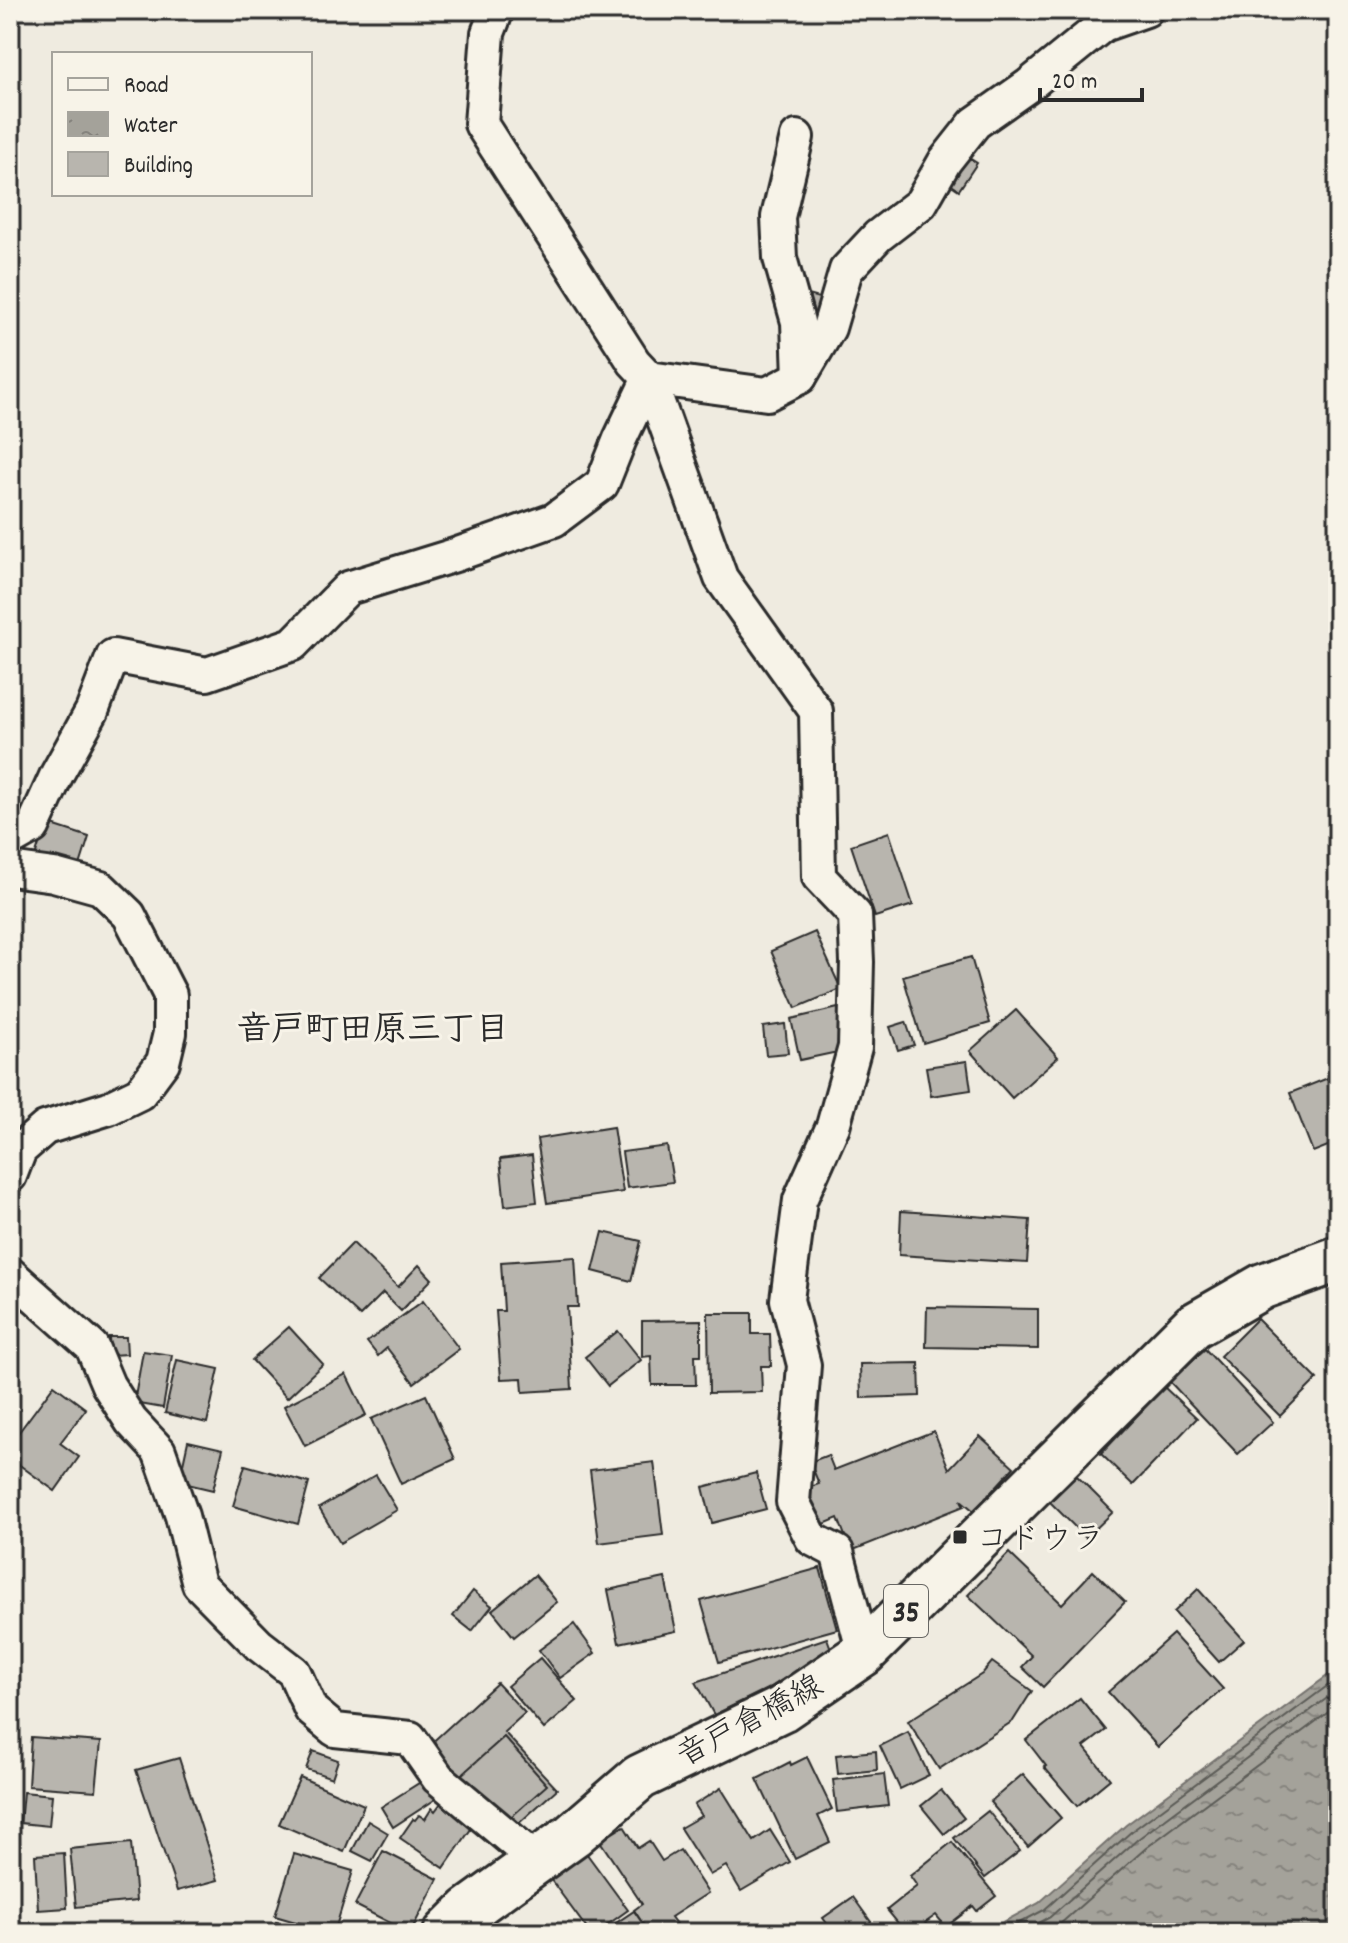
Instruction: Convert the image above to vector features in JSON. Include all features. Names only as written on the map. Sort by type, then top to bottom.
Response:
[{"type":"main road","name":"音戸倉橋線","points":[[446,1933],[469,1910],[573,1835],[640,1777],[782,1709],[864,1653],[1193,1326],[1263,1286],[1338,1259]]},
{"type":"street","points":[[497,10],[488,33],[481,124],[634,362],[649,378],[721,578],[816,711],[819,877],[855,915],[855,1047],[833,1126],[800,1200],[787,1300],[804,1365],[793,1502],[812,1539],[837,1552],[864,1653]]},
{"type":"street","points":[[649,378],[767,394],[800,377],[829,328],[846,270],[878,236],[921,203],[945,161],[975,123],[1029,85],[1103,25],[1146,10]]},
{"type":"street","points":[[797,137],[778,217],[780,258],[798,322],[800,377]]},
{"type":"street","points":[[10,840],[33,827],[57,774],[92,711],[113,656],[207,674],[293,644],[348,588],[554,520],[602,484],[649,378]]},
{"type":"street","points":[[10,869],[54,875],[101,888],[129,915],[170,995],[170,1033],[163,1062],[140,1093],[109,1108],[45,1128],[20,1150],[10,1176]]},
{"type":"street","points":[[10,1274],[92,1347],[108,1385],[131,1421],[159,1451],[182,1516],[199,1584],[259,1645],[294,1672],[311,1710],[335,1730],[410,1738],[438,1778],[537,1861]]},
{"type":"water","points":[[1338,1668],[1338,1933],[983,1933],[1039,1903],[1126,1825]]},
{"type":"building","points":[[958,151],[977,163],[959,190],[940,177]]},
{"type":"building","points":[[801,293],[830,301],[826,315],[798,308]]},
{"type":"building","points":[[46,823],[89,837],[77,875],[34,860]]},
{"type":"building","points":[[889,832],[913,905],[875,917],[851,845]]},
{"type":"building","points":[[815,932],[841,989],[796,1008],[771,951]]},
{"type":"building","points":[[971,957],[990,1023],[923,1043],[903,976]]},
{"type":"building","points":[[838,1008],[847,1050],[800,1060],[791,1019]]},
{"type":"building","points":[[1016,1010],[1058,1057],[1012,1098],[970,1051]]},
{"type":"building","points":[[906,1022],[914,1045],[898,1050],[890,1027]]},
{"type":"building","points":[[785,1024],[788,1053],[766,1055],[763,1027]]},
{"type":"building","points":[[967,1061],[971,1090],[931,1096],[926,1067]]},
{"type":"building","points":[[1338,1074],[1338,1142],[1313,1152],[1290,1093]]},
{"type":"building","points":[[613,1127],[623,1192],[547,1203],[537,1139]]},
{"type":"building","points":[[667,1146],[673,1182],[627,1188],[622,1152]]},
{"type":"building","points":[[532,1155],[537,1202],[505,1206],[500,1159]]},
{"type":"building","points":[[901,1211],[1030,1220],[1027,1263],[899,1255]]},
{"type":"building","points":[[603,1232],[641,1241],[631,1281],[593,1271]]},
{"type":"building","points":[[353,1243],[398,1287],[419,1265],[432,1279],[401,1311],[383,1293],[360,1316],[319,1278]]},
{"type":"building","points":[[575,1257],[578,1307],[567,1307],[572,1389],[523,1392],[522,1378],[501,1379],[496,1311],[504,1311],[501,1262]]},
{"type":"building","points":[[423,1301],[459,1349],[414,1383],[387,1348],[378,1356],[367,1342]]},
{"type":"building","points":[[927,1307],[1038,1309],[1038,1349],[926,1347]]},
{"type":"building","points":[[708,1313],[752,1313],[752,1334],[770,1334],[771,1366],[761,1366],[762,1392],[709,1393]]},
{"type":"building","points":[[1257,1319],[1317,1379],[1280,1416],[1220,1356]]},
{"type":"building","points":[[701,1320],[701,1355],[695,1355],[696,1385],[652,1385],[651,1356],[642,1357],[642,1321]]},
{"type":"building","points":[[289,1327],[323,1364],[287,1398],[252,1360]]},
{"type":"building","points":[[618,1331],[641,1360],[608,1386],[585,1357]]},
{"type":"building","points":[[109,1337],[126,1337],[127,1354],[110,1355]]},
{"type":"building","points":[[1205,1349],[1273,1422],[1238,1454],[1169,1381]]},
{"type":"building","points":[[143,1351],[172,1355],[163,1408],[134,1403]]},
{"type":"building","points":[[177,1360],[219,1369],[207,1423],[165,1413]]},
{"type":"building","points":[[919,1363],[920,1396],[861,1398],[860,1364]]},
{"type":"building","points":[[346,1374],[366,1415],[305,1446],[284,1406]]},
{"type":"building","points":[[54,1385],[86,1409],[60,1443],[79,1457],[55,1491],[10,1458],[10,1444]]},
{"type":"building","points":[[1164,1387],[1197,1418],[1133,1485],[1101,1454]]},
{"type":"building","points":[[426,1395],[455,1459],[401,1484],[371,1419]]},
{"type":"building","points":[[934,1431],[949,1469],[980,1436],[1014,1467],[974,1511],[961,1500],[964,1506],[851,1551],[838,1518],[817,1527],[802,1490],[819,1484],[810,1462],[828,1455],[834,1470]]},
{"type":"building","points":[[188,1441],[223,1449],[213,1490],[179,1482]]},
{"type":"building","points":[[654,1462],[663,1535],[599,1543],[590,1470]]},
{"type":"building","points":[[245,1465],[309,1483],[298,1524],[233,1506]]},
{"type":"building","points":[[756,1473],[766,1509],[712,1523],[703,1487]]},
{"type":"building","points":[[376,1475],[397,1510],[340,1543],[319,1508]]},
{"type":"building","points":[[1077,1476],[1113,1512],[1086,1538],[1050,1502]]},
{"type":"building","points":[[1009,1553],[1062,1604],[1093,1571],[1125,1602],[1043,1687],[1022,1667],[1032,1656],[968,1595]]},
{"type":"building","points":[[820,1568],[837,1629],[719,1662],[701,1601]]},
{"type":"building","points":[[535,1575],[557,1602],[514,1637],[492,1610]]},
{"type":"building","points":[[665,1578],[676,1631],[619,1643],[608,1590]]},
{"type":"building","points":[[1198,1589],[1244,1640],[1219,1662],[1174,1612]]},
{"type":"building","points":[[473,1591],[492,1606],[472,1631],[453,1616]]},
{"type":"building","points":[[574,1624],[595,1653],[560,1678],[539,1650]]},
{"type":"building","points":[[1173,1634],[1223,1689],[1158,1747],[1108,1692]]},
{"type":"building","points":[[827,1638],[831,1649],[771,1687],[714,1715],[696,1682]]},
{"type":"building","points":[[540,1658],[577,1701],[544,1729],[507,1686]]},
{"type":"building","points":[[992,1662],[1032,1691],[1013,1721],[939,1769],[908,1721],[982,1674]]},
{"type":"building","points":[[497,1683],[525,1713],[504,1732],[557,1789],[508,1833],[427,1747]]},
{"type":"building","points":[[1080,1698],[1106,1730],[1084,1747],[1110,1779],[1077,1806],[1026,1740]]},
{"type":"building","points":[[908,1732],[929,1775],[900,1789],[880,1746]]},
{"type":"building","points":[[31,1737],[101,1742],[96,1791],[28,1786]]},
{"type":"building","points":[[504,1737],[547,1785],[503,1824],[460,1776]]},
{"type":"building","points":[[313,1751],[338,1760],[332,1778],[306,1769]]},
{"type":"building","points":[[876,1751],[877,1770],[838,1774],[836,1755]]},
{"type":"building","points":[[807,1757],[832,1809],[818,1816],[830,1842],[795,1859],[757,1779]]},
{"type":"building","points":[[179,1758],[218,1880],[177,1891],[136,1770]]},
{"type":"building","points":[[884,1774],[888,1806],[837,1812],[833,1780]]},
{"type":"building","points":[[1023,1774],[1061,1818],[1028,1847],[990,1802]]},
{"type":"building","points":[[300,1777],[364,1805],[344,1852],[279,1824]]},
{"type":"building","points":[[427,1778],[439,1797],[393,1827],[381,1807]]},
{"type":"building","points":[[721,1788],[754,1841],[770,1830],[790,1862],[741,1891],[726,1866],[710,1875],[680,1828],[701,1816],[694,1805]]},
{"type":"building","points":[[941,1790],[964,1818],[944,1834],[921,1806]]},
{"type":"building","points":[[23,1792],[52,1795],[49,1826],[20,1823]]},
{"type":"building","points":[[441,1803],[473,1826],[444,1868],[400,1838],[413,1819],[419,1815],[425,1819],[432,1808],[435,1811]]},
{"type":"building","points":[[988,1811],[1020,1851],[985,1878],[954,1838]]},
{"type":"building","points":[[368,1821],[388,1833],[372,1861],[352,1851]]},
{"type":"building","points":[[624,1826],[638,1848],[649,1841],[662,1861],[680,1850],[708,1893],[671,1917],[676,1924],[663,1933],[649,1933],[634,1910],[642,1904],[600,1841]]},
{"type":"building","points":[[573,1835],[628,1910],[596,1933],[590,1933],[537,1861]]},
{"type":"building","points":[[952,1842],[996,1896],[977,1911],[973,1906],[946,1927],[936,1915],[925,1923],[931,1930],[928,1933],[906,1933],[887,1910],[917,1886],[910,1876]]},
{"type":"building","points":[[131,1843],[136,1901],[76,1907],[70,1849]]},
{"type":"building","points":[[383,1851],[438,1879],[410,1933],[355,1905]]},
{"type":"building","points":[[64,1853],[67,1908],[38,1910],[35,1855]]},
{"type":"building","points":[[294,1854],[353,1871],[334,1933],[275,1916]]},
{"type":"building","points":[[10,1856],[17,1926],[10,1927]]},
{"type":"building","points":[[853,1897],[871,1922],[855,1933],[834,1933],[823,1918]]},
{"type":"building","points":[[634,1911],[649,1933],[614,1933],[610,1927]]},
{"type":"building","points":[[276,1922],[307,1930],[306,1933],[273,1933]]},
{"type":"building","points":[[84,1925],[110,1933],[81,1933]]},
{"type":"place","name":"コドウラ","points":[[960,1537]]},
{"type":"district","name":"音戸町田原三丁目","points":[[373,1027]]}]
